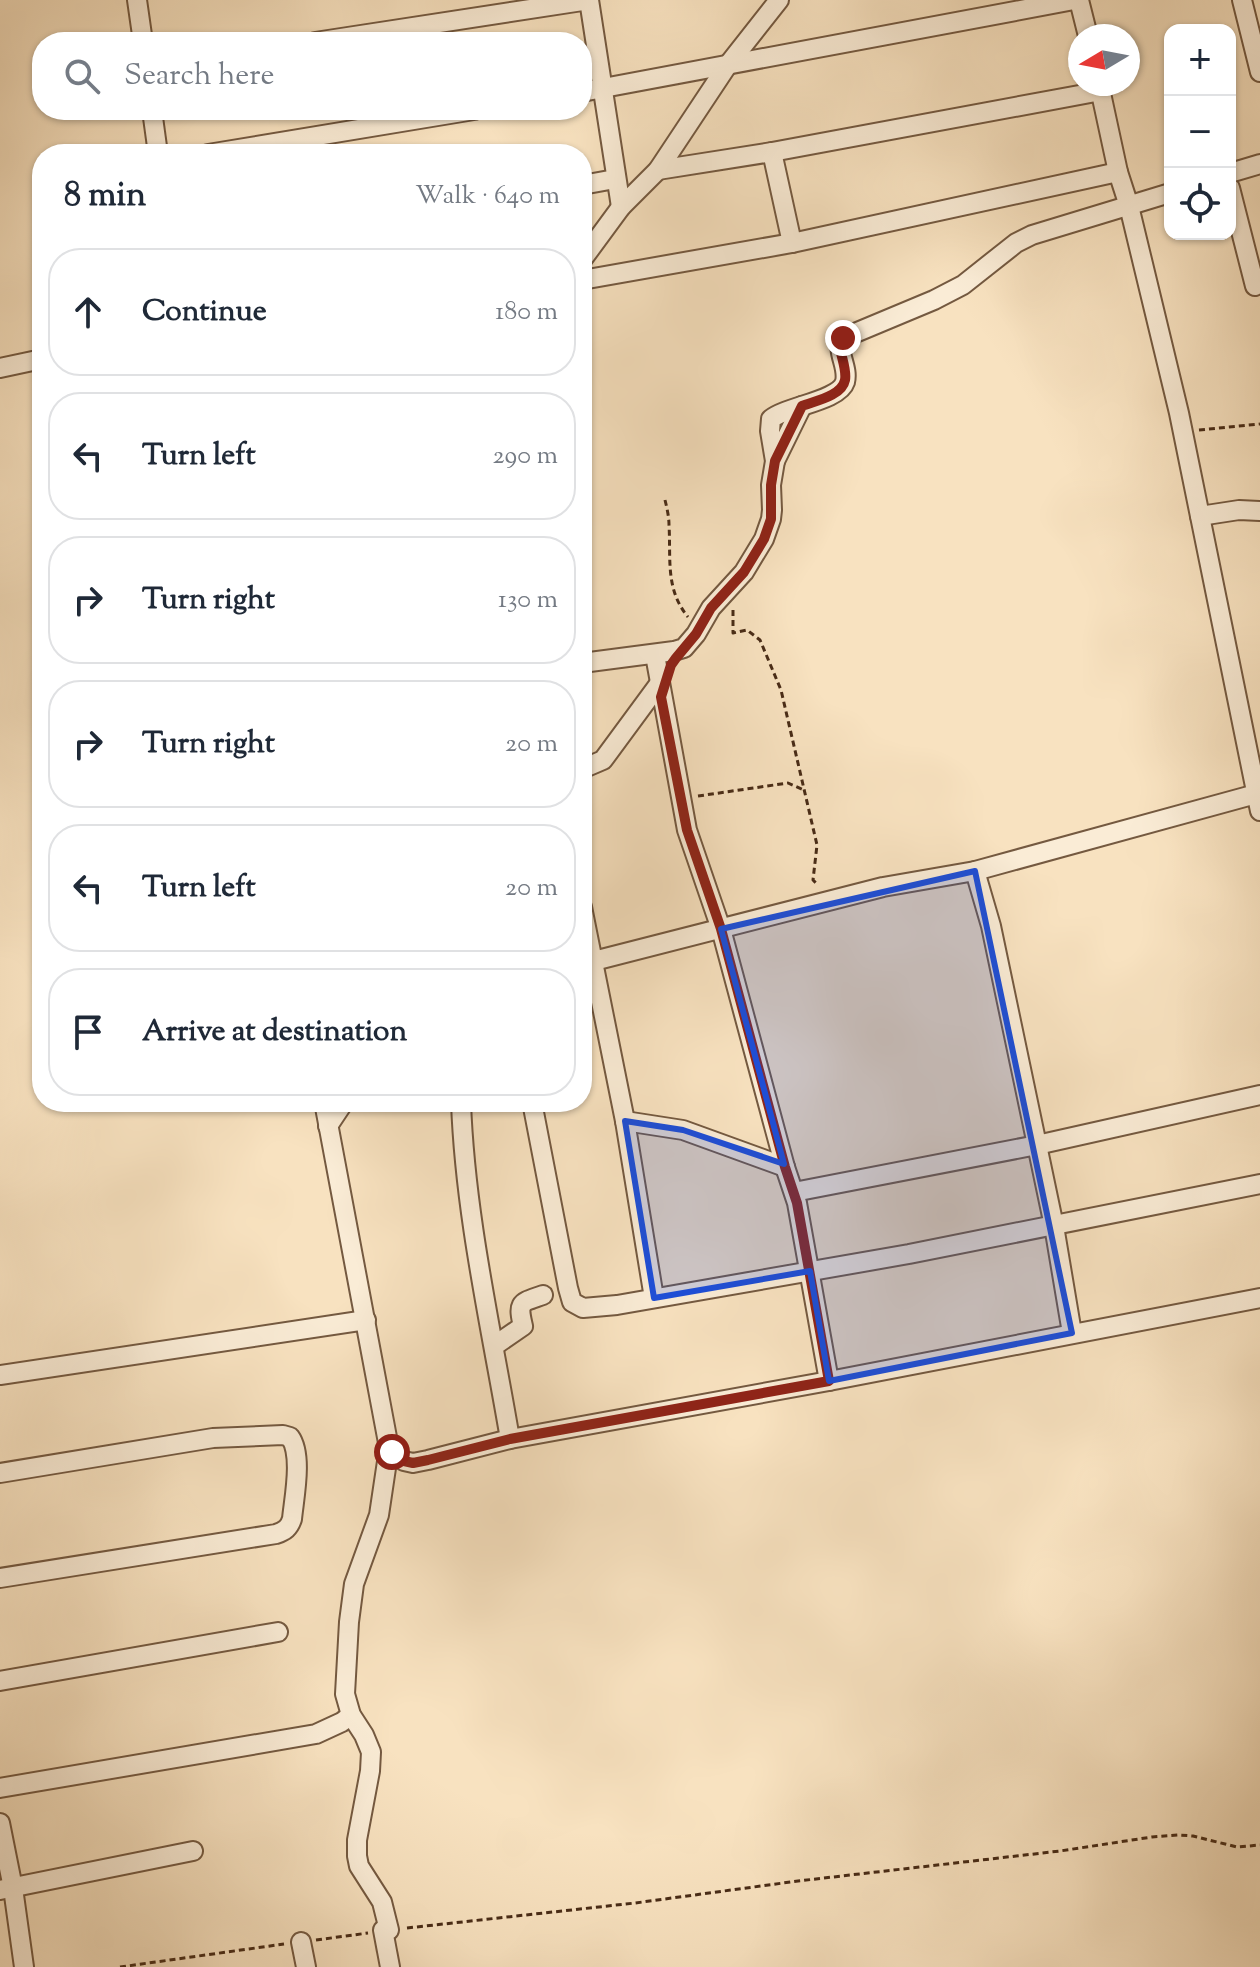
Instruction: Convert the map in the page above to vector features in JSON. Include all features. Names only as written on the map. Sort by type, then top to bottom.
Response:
[{"type":"street","points":[[137,0],[142,32]]},
{"type":"street","points":[[380,32],[589,0],[621,207]]},
{"type":"street","points":[[592,246],[621,207],[658,170],[727,66],[779,0]]},
{"type":"street","points":[[592,91],[1077,0],[1084,24]]},
{"type":"street","points":[[1242,0],[1260,72]]},
{"type":"street","points":[[658,170],[772,152],[1068,94]]},
{"type":"street","points":[[592,962],[883,887],[975,871],[1258,802],[1183,431],[1102,96]]},
{"type":"street","points":[[153,120],[157,144]]},
{"type":"street","points":[[268,144],[414,120]]},
{"type":"street","points":[[772,152],[792,243]]},
{"type":"street","points":[[1236,171],[1260,164]]},
{"type":"street","points":[[592,278],[792,243],[1118,172]]},
{"type":"street","points":[[592,183],[615,179]]},
{"type":"street","points":[[592,765],[603,760],[660,691],[671,665],[711,608],[744,572],[764,539],[771,519],[775,461],[802,406],[834,394],[843,386],[845,378],[840,343],[843,338],[963,285],[1016,243],[1032,235],[1164,195]]},
{"type":"street","points":[[1236,212],[1255,286]]},
{"type":"street","points":[[0,368],[32,361]]},
{"type":"street","points":[[1200,516],[1239,510],[1260,511]]},
{"type":"street","points":[[592,662],[655,655],[684,648]]},
{"type":"street","points":[[655,655],[687,830],[721,929],[794,1192],[829,1381]]},
{"type":"street","points":[[975,871],[991,926],[1037,1145],[1072,1333]]},
{"type":"street","points":[[592,984],[625,1121],[654,1298]]},
{"type":"street","points":[[794,1192],[1037,1145],[1260,1095]]},
{"type":"street","points":[[326,1112],[389,1448],[379,1515],[354,1584],[345,1694],[351,1715],[368,1744],[371,1762],[357,1856],[359,1866],[382,1902],[390,1967]]},
{"type":"street","points":[[328,1126],[337,1112]]},
{"type":"street","points":[[461,1112],[472,1218],[510,1439]]},
{"type":"street","points":[[534,1112],[568,1288],[572,1302],[583,1308],[617,1305],[909,1254],[1260,1184]]},
{"type":"street","points":[[625,1121],[683,1130],[785,1167]]},
{"type":"street","points":[[494,1346],[523,1326],[521,1304],[543,1295]]},
{"type":"street","points":[[389,1448],[404,1461],[413,1463],[510,1439],[1260,1298]]},
{"type":"street","points":[[0,1375],[366,1320]]},
{"type":"street","points":[[0,1473],[234,1436],[290,1437],[296,1457],[292,1519],[284,1531],[0,1578]]},
{"type":"street","points":[[0,1681],[278,1632]]},
{"type":"street","points":[[0,1788],[316,1734],[351,1715]]},
{"type":"street","points":[[0,1823],[6,1889],[24,1967]]},
{"type":"street","points":[[6,1889],[193,1851]]},
{"type":"street","points":[[301,1942],[306,1967]]},
{"type":"path","points":[[1183,431],[1260,424]]},
{"type":"path","points":[[665,500],[669,522],[671,583],[681,608],[698,629]]},
{"type":"path","points":[[733,608],[733,633],[747,630],[760,640],[781,690],[817,845],[813,880],[831,901]]},
{"type":"path","points":[[680,798],[788,783],[804,790]]},
{"type":"path","points":[[120,1967],[386,1930],[635,1903],[1152,1837],[1193,1836],[1237,1847],[1260,1845]]},
{"type":"highlighted area","points":[[975,871],[1072,1333],[829,1381],[810,1271],[654,1298],[625,1121],[683,1130],[784,1164],[721,929]]},
{"type":"route","points":[[392,1452],[404,1461],[413,1463],[510,1439],[829,1381],[797,1203],[721,929],[687,830],[661,697],[671,665],[696,634],[711,608],[744,572],[764,539],[771,519],[775,461],[802,406],[834,394],[843,386],[845,378],[840,347],[843,338]]}]
